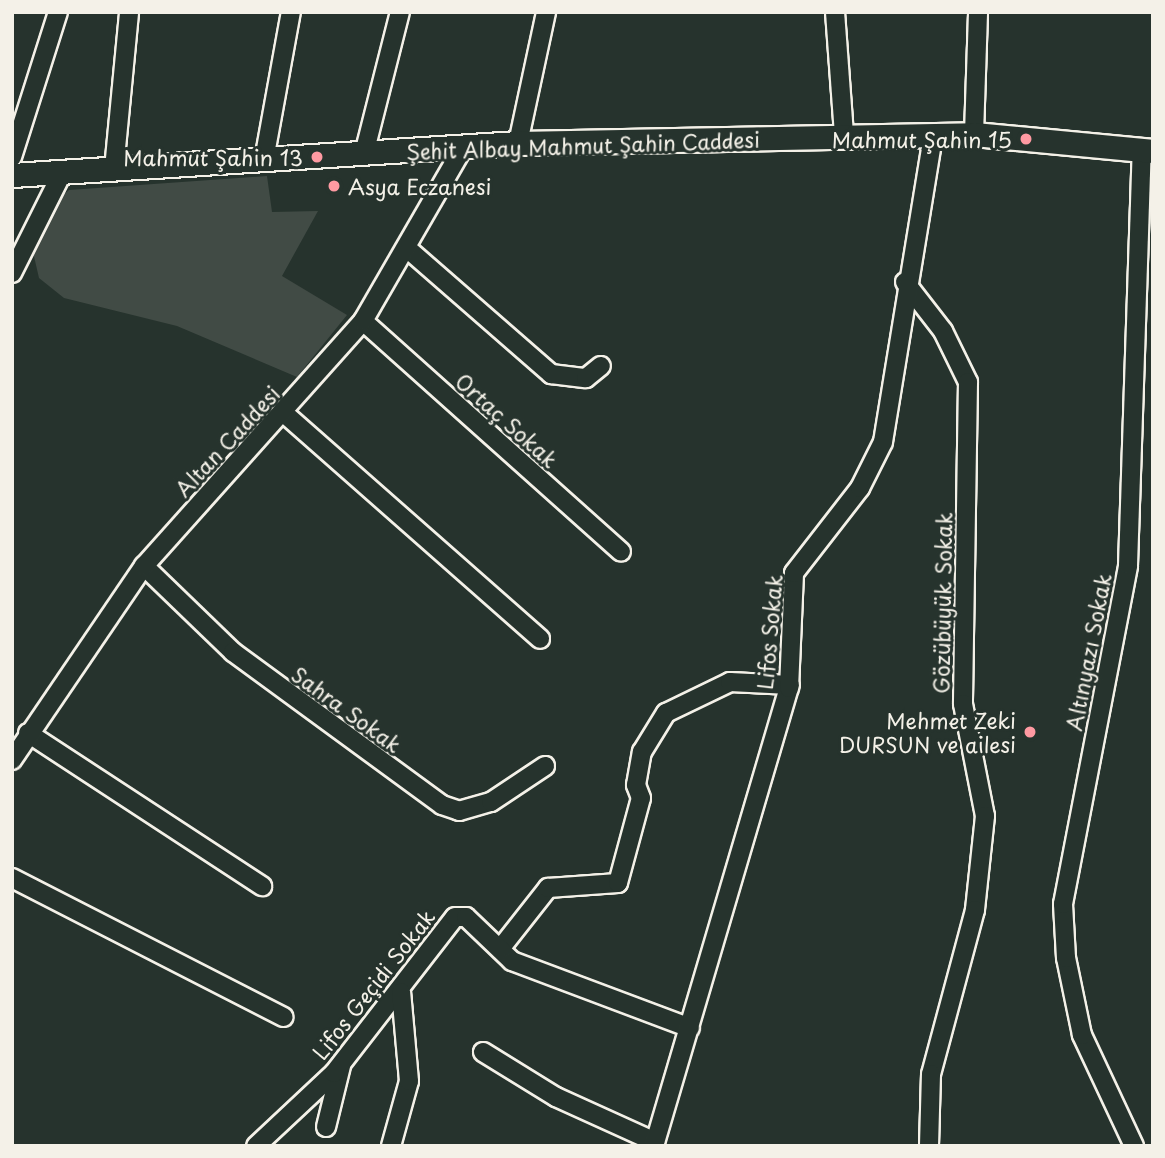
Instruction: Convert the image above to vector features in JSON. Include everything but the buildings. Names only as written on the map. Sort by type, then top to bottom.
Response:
[{"type":"street","points":[[12,157],[58,12]]},
{"type":"street","points":[[114,169],[130,12]]},
{"type":"street","points":[[264,160],[290,12]]},
{"type":"street","points":[[364,154],[400,12]]},
{"type":"street","points":[[517,143],[546,12]]},
{"type":"street","points":[[835,12],[844,136]]},
{"type":"street","points":[[974,134],[978,12]]},
{"type":"street","name":"Şehit Albay Mahmut Şahin Caddesi","points":[[12,175],[517,143],[974,134],[1147,150]]},
{"type":"street","name":"Lifos Sokak","points":[[655,1144],[790,685],[794,573],[877,458],[905,282],[933,135]]},
{"type":"street","name":"Altan Caddesi","points":[[12,760],[144,566],[285,414],[363,321],[409,250],[464,146]]},
{"type":"street","name":"Altınyazı Sokak","points":[[1134,1146],[1082,1035],[1066,958],[1063,904],[1128,565],[1147,150]]},
{"type":"street","points":[[12,273],[62,173]]},
{"type":"street","points":[[409,250],[551,374],[586,378],[601,366]]},
{"type":"street","name":"Gözübüyük Sokak","points":[[905,282],[943,331],[968,382],[963,704],[985,816],[975,910],[931,1074],[929,1146]]},
{"type":"street","name":"Ortaç Sokak","points":[[363,321],[621,552]]},
{"type":"street","points":[[285,414],[540,639]]},
{"type":"street","name":"Sahra Sokak","points":[[144,566],[233,652],[448,808],[491,802],[545,766]]},
{"type":"street","points":[[500,949],[548,888],[618,883],[641,797],[636,785],[642,752],[666,713],[730,682],[790,685]]},
{"type":"street","points":[[28,733],[262,887]]},
{"type":"street","points":[[12,878],[284,1017]]},
{"type":"street","name":"Lifos Geçidi Sokak","points":[[256,1146],[341,1064],[401,992],[455,917],[466,917],[512,961],[690,1028]]},
{"type":"street","points":[[391,1146],[409,1081],[401,992]]},
{"type":"street","points":[[483,1052],[556,1097],[655,1144]]},
{"type":"street","points":[[326,1127],[341,1064]]},
{"type":"shaded area","points":[[267,176],[272,212],[318,211],[282,276],[347,315],[297,377],[177,326],[64,298],[39,278],[33,252],[57,200],[69,190]]},
{"type":"place","name":"Mahmut Şahin 15","points":[[1026,139]]},
{"type":"place","name":"Mahmut Şahin 13","points":[[317,157]]},
{"type":"place","name":"Asya Eczanesi","points":[[334,186]]},
{"type":"place","name":"Mehmet Zeki DURSUN ve ailesi","points":[[1030,732]]}]
